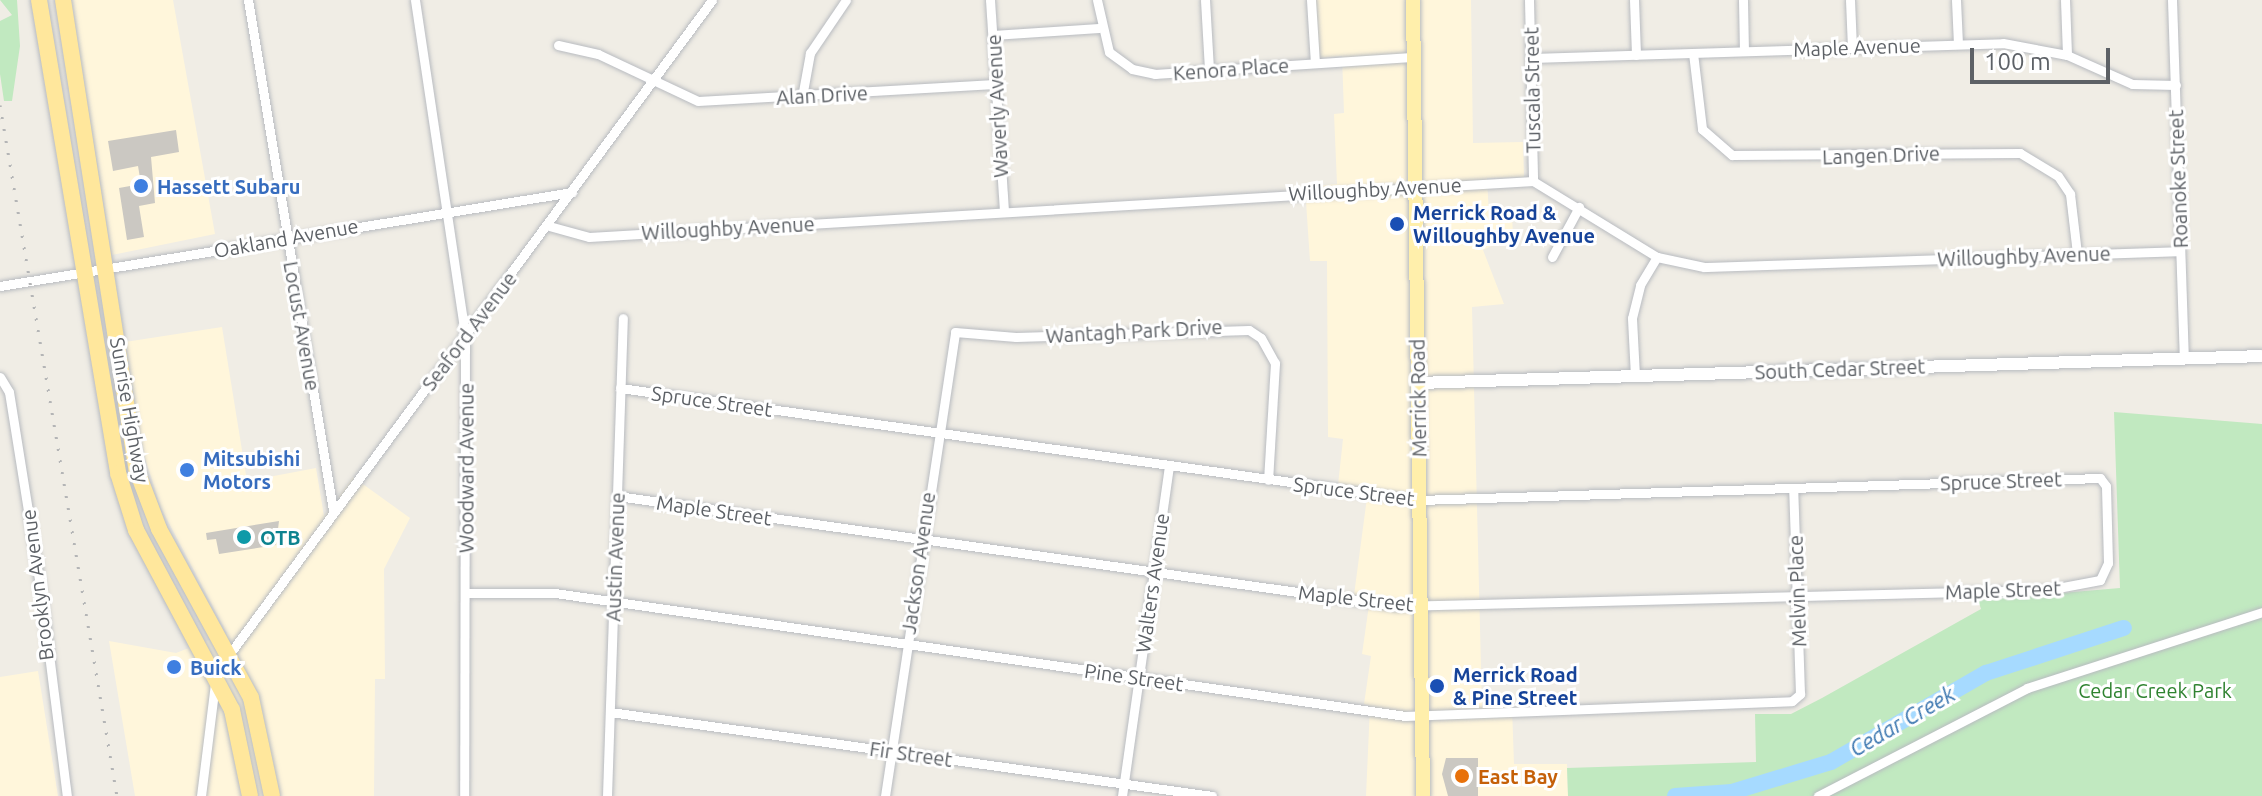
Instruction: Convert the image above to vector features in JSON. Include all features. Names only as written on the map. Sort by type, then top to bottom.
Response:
[{"type":"highway","name":"Sunrise Highway","points":[[39,0],[118,473],[136,530],[224,663],[251,698],[272,796]]},
{"type":"highway","name":"Sunrise Highway","points":[[63,0],[137,471],[159,529],[224,663],[250,796]]},
{"type":"main road","name":"Merrick Road","points":[[1413,0],[1423,796]]},
{"type":"street","name":"Locust Avenue","points":[[248,0],[333,510]]},
{"type":"street","name":"Woodward Avenue","points":[[415,0],[465,335],[464,796]]},
{"type":"street","name":"Seaford Avenue","points":[[224,663],[333,510],[549,226],[712,0]]},
{"type":"street","points":[[802,97],[810,53],[846,0]]},
{"type":"street","name":"Waverly Avenue","points":[[990,0],[1004,212]]},
{"type":"street","name":"Kenora Place","points":[[1097,0],[1099,28],[1109,52],[1132,69],[1209,70],[1414,57]]},
{"type":"street","points":[[1205,0],[1209,70]]},
{"type":"street","points":[[1311,0],[1315,63]]},
{"type":"street","name":"Tuscala Street","points":[[1529,0],[1533,181]]},
{"type":"street","points":[[1634,0],[1636,55]]},
{"type":"street","points":[[1743,0],[1744,51]]},
{"type":"street","points":[[1850,0],[1852,47]]},
{"type":"street","points":[[1956,0],[1958,44]]},
{"type":"street","points":[[2065,0],[2067,55]]},
{"type":"street","name":"Roanoke Street","points":[[2172,0],[2184,358]]},
{"type":"street","points":[[993,35],[1099,28]]},
{"type":"street","name":"Maple Avenue","points":[[1532,58],[2022,44],[2067,55],[2132,84],[2176,85]]},
{"type":"street","name":"Alan Drive","points":[[558,45],[598,54],[698,101],[995,84]]},
{"type":"street","name":"Langen Drive","points":[[1693,53],[1702,129],[1732,155],[2020,153],[2058,176],[2070,194],[2077,254]]},
{"type":"street","name":"Willoughby Avenue","points":[[549,226],[589,237],[1533,181],[1657,257],[1704,267],[2180,251]]},
{"type":"street","name":"Oakland Avenue","points":[[0,286],[572,192]]},
{"type":"street","points":[[1552,257],[1579,207]]},
{"type":"street","points":[[1635,376],[1632,318],[1640,285],[1657,257]]},
{"type":"street","name":"Austin Avenue","points":[[607,796],[623,318]]},
{"type":"street","name":"Wantagh Park Drive","points":[[955,332],[1016,337],[1249,330],[1261,338],[1275,363],[1268,480]]},
{"type":"street","name":"Jackson Avenue","points":[[885,796],[936,433],[955,332]]},
{"type":"street","name":"South Cedar Street","points":[[1418,383],[2262,356]]},
{"type":"street","name":"Brooklyn Avenue","points":[[0,377],[9,392],[67,796]]},
{"type":"street","name":"Spruce Street","points":[[620,388],[1419,500],[2094,478],[2106,486],[2108,563],[2100,580]]},
{"type":"street","name":"Walters Avenue","points":[[1122,796],[1169,466]]},
{"type":"street","name":"Melvin Place","points":[[1793,488],[1800,694]]},
{"type":"street","name":"Maple Street","points":[[617,496],[1154,572],[1421,605],[2047,590],[2100,580]]},
{"type":"street","name":"Pine Street","points":[[466,593],[555,593],[1422,716],[1792,701],[1800,694]]},
{"type":"street","points":[[1818,796],[2027,688],[2262,612]]},
{"type":"street","points":[[201,796],[224,663]]},
{"type":"street","name":"Fir Street","points":[[610,712],[1212,796]]},
{"type":"shaded area","points":[[71,0],[173,0],[215,234],[112,255]]},
{"type":"shaded area","points":[[1315,0],[1471,0],[1473,143],[1523,142],[1524,177],[1487,178],[1489,215],[1512,215],[1513,236],[1483,250],[1504,304],[1472,307],[1482,707],[1512,707],[1514,764],[1567,764],[1568,796],[1366,796],[1370,706],[1364,704],[1371,656],[1362,654],[1370,598],[1354,595],[1368,490],[1338,485],[1343,439],[1328,437],[1327,261],[1310,261],[1305,187],[1337,184],[1334,114],[1344,113],[1342,56],[1318,58]]},
{"type":"shaded area","points":[[222,327],[247,481],[316,468],[324,516],[353,477],[410,518],[384,569],[385,679],[375,679],[374,796],[135,796],[109,641],[176,653],[227,633],[161,508],[144,455],[125,342]]},
{"type":"shaded area","points":[[38,671],[58,796],[0,796],[0,677]]},
{"type":"green space","points":[[0,0],[17,0],[20,46],[12,101],[4,101],[0,74],[0,21],[12,15]]},
{"type":"green space","name":"Cedar Creek Park","points":[[2114,412],[2262,424],[2262,796],[1568,796],[1567,768],[1756,762],[1755,714],[1791,714],[1981,609],[1978,600],[2120,588]]},
{"type":"building","name":"Hassett Subaru","points":[[176,130],[179,152],[151,157],[155,203],[139,206],[144,237],[127,240],[119,188],[141,184],[138,166],[113,171],[108,141]]},
{"type":"building","name":"OTB","points":[[279,521],[276,545],[219,554],[216,539],[207,540],[206,533]]},
{"type":"building","name":"East Bay","points":[[1446,758],[1478,758],[1478,796],[1448,796],[1442,774]]},
{"type":"waterway","name":"Cedar Creek","points":[[1675,796],[1732,792],[1831,762],[1986,673],[2124,628]]},
{"type":"railway","points":[[0,105],[117,796]]},
{"type":"place","name":"Hassett Subaru","points":[[141,186]]},
{"type":"place","name":"Merrick Road & Willoughby Avenue","points":[[1397,224]]},
{"type":"place","name":"Mitsubishi Motors","points":[[187,470]]},
{"type":"place","name":"OTB","points":[[244,537]]},
{"type":"place","name":"Buick","points":[[174,667]]},
{"type":"place","name":"Merrick Road & Pine Street","points":[[1437,686]]},
{"type":"place","name":"East Bay","points":[[1462,776]]}]
